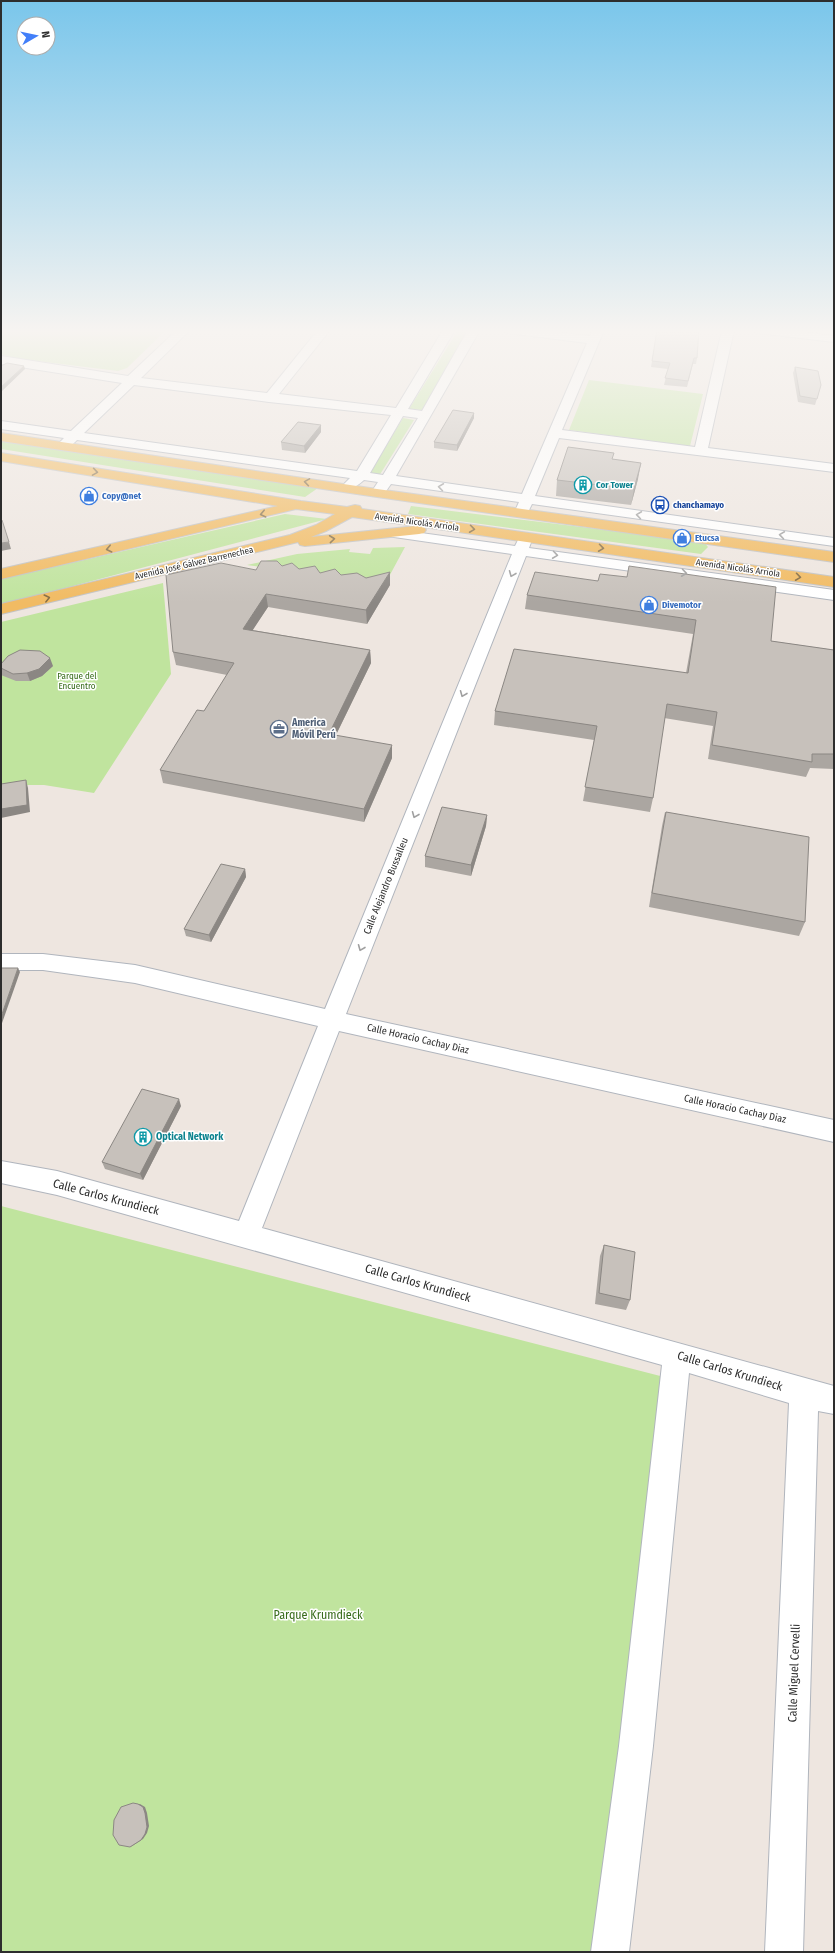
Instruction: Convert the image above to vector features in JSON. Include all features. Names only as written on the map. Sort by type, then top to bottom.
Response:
[{"type":"main road","points":[[1,437],[69,441],[377,493],[524,507],[714,541],[834,557]]},
{"type":"main road","name":"Avenida Nicolás Arriola","points":[[1,457],[301,505],[448,526],[524,544],[708,564],[834,582]]},
{"type":"main road","points":[[1,574],[301,505],[346,488]]},
{"type":"main road","points":[[186,531],[213,520],[225,507],[222,497],[213,491]]},
{"type":"main road","name":"Avenida José Gálvez Barrenechea","points":[[1,609],[146,573],[266,546],[308,533],[350,512],[377,493]]},
{"type":"main road","points":[[266,546],[448,526]]},
{"type":"main road","points":[[708,564],[718,560],[722,553],[721,547],[714,541]]},
{"type":"main road","points":[[134,543],[149,544],[161,554],[158,566],[146,573]]},
{"type":"main road","points":[[753,570],[748,566],[746,557],[751,551],[762,547]]},
{"type":"street","points":[[69,441],[90,421]]},
{"type":"street","points":[[346,488],[361,476],[394,421]]},
{"type":"street","points":[[377,493],[387,480],[423,421]]},
{"type":"street","points":[[524,507],[559,421]]},
{"type":"street","points":[[701,451],[708,421]]},
{"type":"street","points":[[1,425],[69,441],[387,480],[524,507],[834,542]]},
{"type":"street","points":[[554,433],[834,468]]},
{"type":"street","name":"Avenida Nicolás Arriola","points":[[392,533],[524,544],[834,595]]},
{"type":"street","name":"Calle Alejandro Bussalleu","points":[[246,1235],[524,544]]},
{"type":"street","name":"Calle Horacio Cachay Diaz","points":[[1,962],[43,962],[135,974],[332,1020],[834,1131]]},
{"type":"street","name":"Calle Carlos Krundieck","points":[[1,1172],[57,1183],[677,1354],[819,1396]]},
{"type":"street","points":[[610,1952],[637,1738],[677,1354]]},
{"type":"street","name":"Calle Miguel Cervelli","points":[[784,1952],[819,1396]]},
{"type":"green space","points":[[401,421],[413,421],[379,476],[368,475]]},
{"type":"green space","points":[[573,421],[696,421],[690,446],[569,430]]},
{"type":"green space","points":[[1,439],[318,488],[305,497],[1,449]]},
{"type":"green space","points":[[411,506],[704,542],[708,547],[701,554],[408,514]]},
{"type":"green space","points":[[285,514],[327,519],[1,605],[1,579]]},
{"type":"green space","points":[[405,547],[385,584],[247,565],[297,554],[350,549],[349,552],[370,554],[373,548]]},
{"type":"green space","name":"Parque del Encuentro","points":[[163,583],[171,674],[94,793],[44,785],[28,785],[1,791],[1,622]]},
{"type":"green space","name":"Parque Krumdieck","points":[[1,1206],[668,1378],[593,1952],[1,1952]]},
{"type":"building","points":[[446,421],[470,421],[457,445],[434,442]]},
{"type":"building","points":[[298,422],[321,425],[304,446],[281,442]]},
{"type":"building","points":[[568,447],[614,453],[612,459],[641,463],[634,489],[557,480]]},
{"type":"building","points":[[2,520],[9,542],[1,543]]},
{"type":"building","points":[[261,561],[277,561],[282,566],[292,563],[299,569],[315,566],[320,573],[335,569],[341,575],[357,573],[366,578],[390,572],[366,610],[266,594],[243,629],[370,650],[329,734],[392,745],[364,809],[160,770],[197,710],[204,711],[234,663],[173,652],[166,575],[221,563],[256,570]]},
{"type":"building","points":[[629,566],[776,587],[771,641],[834,650],[834,754],[812,754],[812,762],[712,745],[717,712],[667,704],[653,798],[585,787],[597,726],[495,711],[514,649],[688,673],[696,620],[527,595],[535,572],[598,581],[600,574],[627,577]]},
{"type":"building","points":[[20,650],[40,651],[50,658],[39,669],[27,673],[13,674],[1,668],[1,664],[8,656]]},
{"type":"building","points":[[26,780],[27,805],[1,809],[1,784]]},
{"type":"building","points":[[442,807],[487,815],[471,865],[425,856]]},
{"type":"building","points":[[666,812],[809,837],[805,922],[652,893]]},
{"type":"building","points":[[221,864],[245,869],[209,935],[184,929]]},
{"type":"building","points":[[1,968],[18,968],[1,1017]]},
{"type":"building","name":"Optical Network","points":[[142,1089],[179,1099],[140,1174],[102,1162]]},
{"type":"building","points":[[604,1245],[635,1252],[630,1300],[599,1293]]},
{"type":"building","points":[[133,1803],[143,1807],[147,1827],[145,1834],[141,1840],[130,1847],[119,1845],[113,1835],[114,1820],[121,1807]]},
{"type":"place","name":"Cor Tower","points":[[583,485]]},
{"type":"place","name":"Copy@net","points":[[89,496]]},
{"type":"place","name":"chanchamayo","points":[[660,505]]},
{"type":"place","name":"Etucsa","points":[[682,538]]},
{"type":"place","name":"Divemotor","points":[[649,605]]},
{"type":"place","name":"America Móvil Perú","points":[[279,729]]},
{"type":"place","name":"Optical Network","points":[[143,1137]]}]
